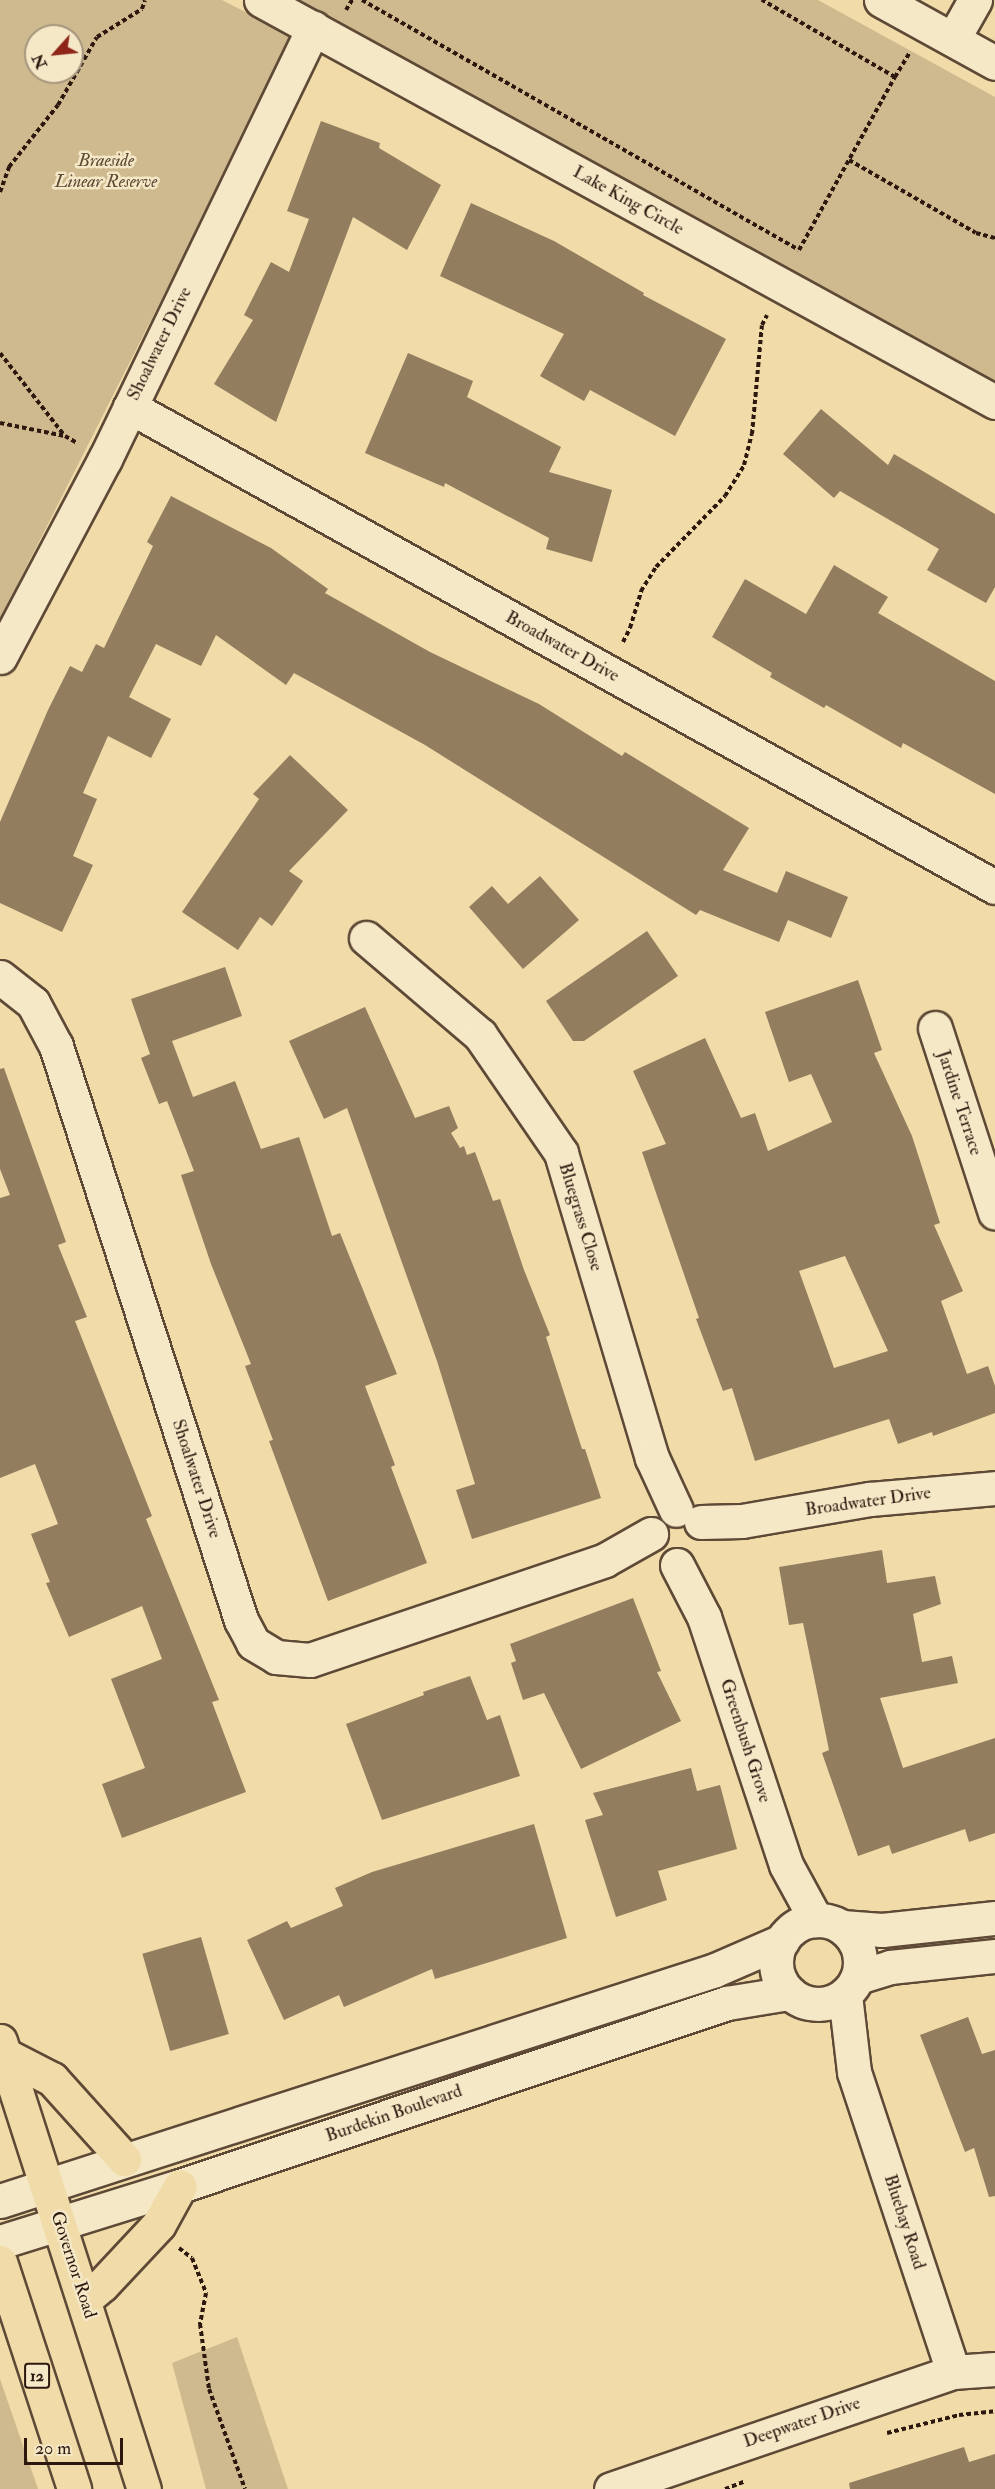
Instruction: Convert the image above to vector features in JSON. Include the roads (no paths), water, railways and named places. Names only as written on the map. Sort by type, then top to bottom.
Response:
[{"type":"main road","points":[[2,2048],[52,2079],[124,2159]]},
{"type":"main road","name":"Governor Road","points":[[2,2048],[144,2489]]},
{"type":"main road","points":[[84,2300],[102,2285],[159,2224],[180,2186]]},
{"type":"main road","name":"12","points":[[0,2262],[74,2489]]},
{"type":"street","name":"Lake King Circle","points":[[261,0],[995,402]]},
{"type":"street","points":[[881,0],[995,63]]},
{"type":"street","points":[[953,39],[975,0]]},
{"type":"street","name":"Shoalwater Drive","points":[[0,657],[105,459],[313,28]]},
{"type":"street","name":"Broadwater Drive","points":[[130,407],[995,887]]},
{"type":"street","name":"Bluegrass Close","points":[[366,938],[480,1035],[561,1153],[678,1538]]},
{"type":"street","name":"Shoalwater Drive","points":[[0,977],[33,1003],[56,1046],[237,1609],[253,1643],[276,1657],[310,1660],[605,1560],[678,1538]]},
{"type":"street","name":"Jardine Terrace","points":[[935,1028],[995,1213]]},
{"type":"street","name":"Broadwater Drive","points":[[678,1538],[742,1521],[870,1499],[995,1488]]},
{"type":"street","name":"Greenbush Grove","points":[[678,1538],[808,1930]]},
{"type":"street","name":"Burdekin Boulevard","points":[[0,2201],[124,2159],[715,1970],[808,1930],[882,1930],[995,1918]]},
{"type":"street","points":[[851,1986],[861,1964],[859,1950],[852,1937],[808,1930],[777,1954],[776,1968],[781,1981],[801,1999],[836,2001],[851,1986],[890,1967],[995,1956]]},
{"type":"street","name":"Bluebay Road","points":[[851,1986],[854,2072],[953,2372]]},
{"type":"street","name":"Burdekin Boulevard","points":[[0,2242],[180,2186],[727,2003],[801,1999]]},
{"type":"street","name":"Bluebay Road","points":[[801,1999],[854,2072]]},
{"type":"street","name":"Deepwater Drive","points":[[611,2489],[953,2372],[995,2369]]},
{"type":"park label","name":"Braeside Linear Reserve","points":[[106,172]]}]
